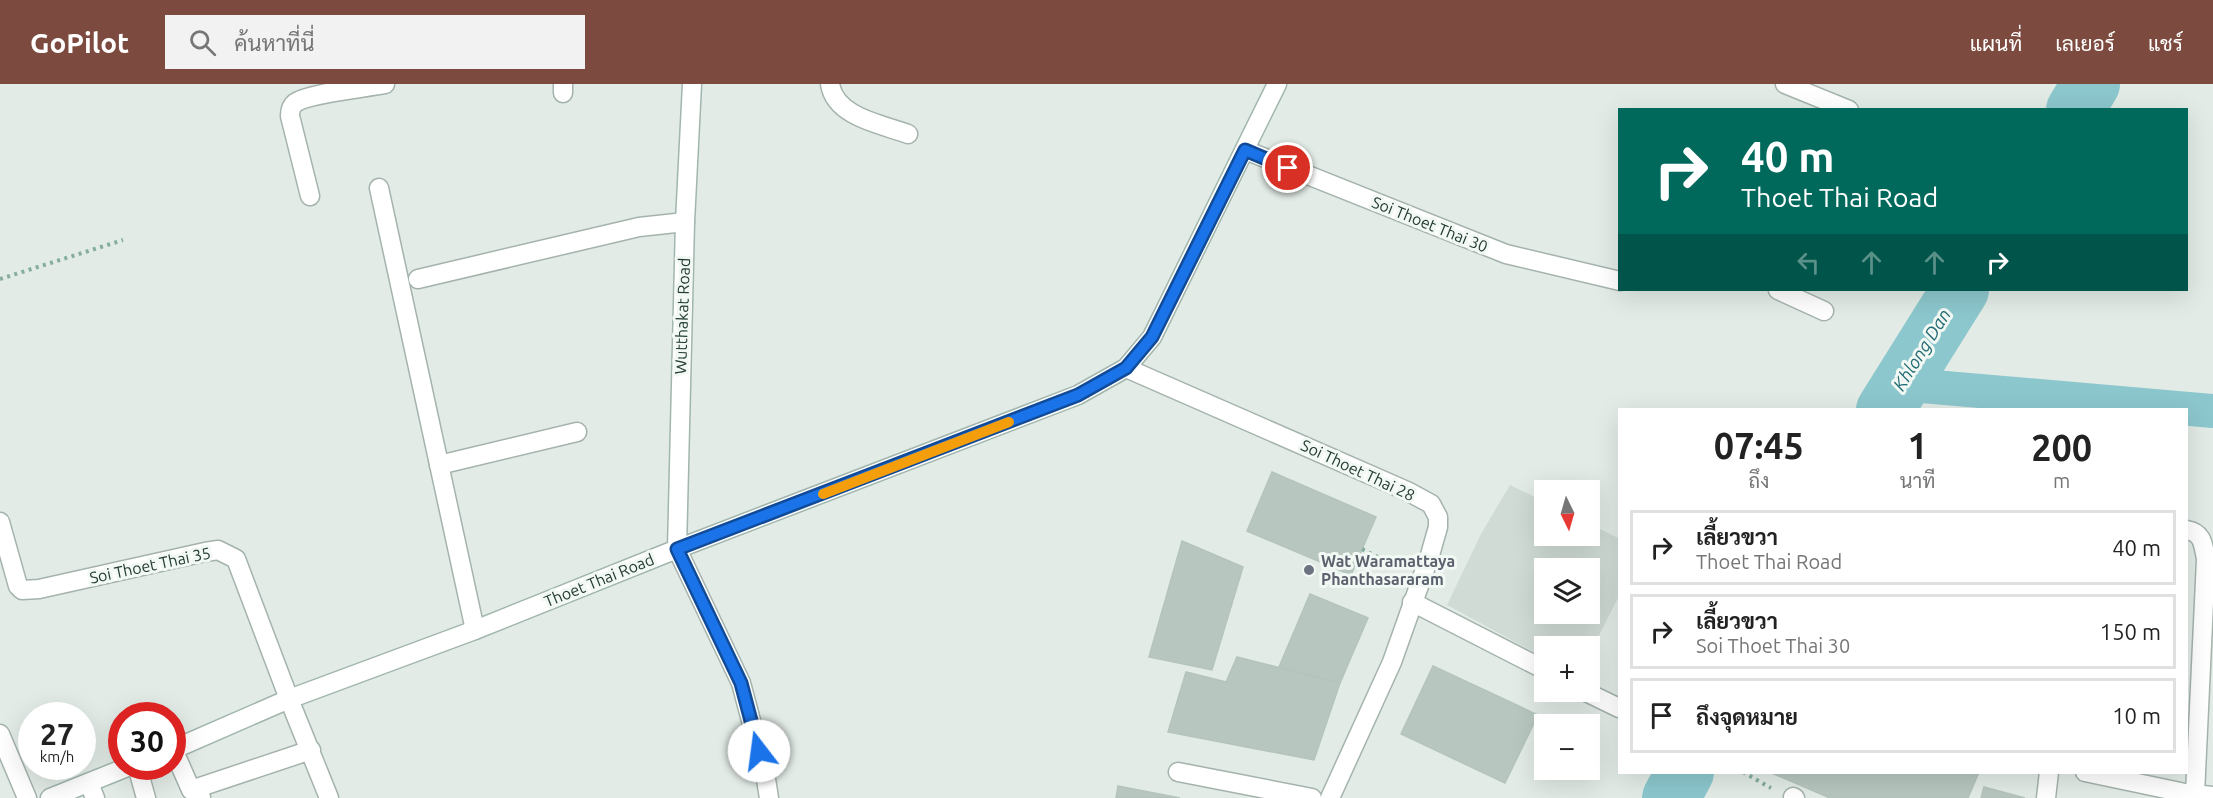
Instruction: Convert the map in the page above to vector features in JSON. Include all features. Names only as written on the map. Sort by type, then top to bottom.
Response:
[{"type":"street","points":[[310,196],[290,110],[295,103],[309,98],[384,84]]},
{"type":"street","name":"Wutthakat Road","points":[[677,549],[685,222],[692,84]]},
{"type":"street","points":[[830,84],[831,94],[843,109],[908,134]]},
{"type":"street","name":"Thoet Thai Road","points":[[186,743],[289,699],[475,630],[677,549],[1078,395],[1126,368],[1152,337],[1277,84]]},
{"type":"street","points":[[1785,84],[1844,108]]},
{"type":"street","name":"Soi Thoet Thai 30","points":[[1245,150],[1506,254],[1618,281]]},
{"type":"street","points":[[379,188],[475,630]]},
{"type":"street","points":[[418,279],[639,227],[685,222]]},
{"type":"street","points":[[1780,291],[1824,311]]},
{"type":"street","name":"Soi Thoet Thai 28","points":[[1126,368],[1431,504],[1438,517],[1438,527],[1422,578],[1392,662],[1330,798]]},
{"type":"street","points":[[439,465],[577,432]]},
{"type":"street","name":"Soi Thoet Thai 35","points":[[0,522],[18,586],[22,590],[39,589],[218,550],[236,559],[289,699]]},
{"type":"street","points":[[2095,774],[2204,795],[2195,620],[2206,559],[2203,539],[2196,532],[2188,530]]},
{"type":"street","points":[[677,549],[741,683],[765,773],[769,798]]},
{"type":"street","points":[[1412,602],[1534,664]]},
{"type":"street","points":[[289,699],[329,798]]},
{"type":"street","points":[[1600,699],[1618,708]]},
{"type":"street","points":[[0,734],[27,798]]},
{"type":"street","points":[[186,773],[197,794],[311,750]]},
{"type":"street","points":[[1178,772],[1249,792],[1312,798]]},
{"type":"street","points":[[2046,798],[2049,774]]},
{"type":"street","points":[[50,798],[92,790],[108,780]]},
{"type":"street","points":[[141,780],[146,798]]},
{"type":"path","points":[[0,279],[123,240]]},
{"type":"path","points":[[1362,549],[1422,578]]},
{"type":"path","points":[[1747,774],[1772,788]]},
{"type":"shaded area","points":[[1510,485],[1534,497],[1534,546],[1600,546],[1600,529],[1618,538],[1618,598],[1599,636],[1534,636],[1534,652],[1447,605],[1481,534]]},
{"type":"building","points":[[1272,472],[1376,517],[1351,575],[1247,531]]},
{"type":"building","points":[[1182,541],[1243,567],[1212,670],[1149,657]]},
{"type":"building","points":[[1310,594],[1368,618],[1340,683],[1279,667]]},
{"type":"building","points":[[1237,657],[1340,683],[1314,760],[1168,732],[1186,672],[1226,682]]},
{"type":"building","points":[[1433,666],[1536,714],[1534,714],[1534,723],[1505,783],[1401,734]]},
{"type":"building","points":[[1774,774],[1978,774],[1968,798],[1830,798]]},
{"type":"building","points":[[1118,786],[1180,798],[1116,798]]},
{"type":"building","points":[[1984,787],[2025,798],[1981,798]]},
{"type":"waterway","name":"Khlong Dan","points":[[2076,108],[2091,84]]},
{"type":"waterway","name":"Khlong Dan","points":[[1886,408],[1959,291]]},
{"type":"waterway","points":[[1899,384],[2178,408]]},
{"type":"waterway","points":[[2188,409],[2213,411]]},
{"type":"waterway","name":"Khlong Dan","points":[[1671,798],[1684,774]]},
{"type":"slow traffic","points":[[823,494],[1009,422]]},
{"type":"place","name":"Wat Waramattaya Phanthasararam","points":[[1309,570]]},
{"type":"route","points":[[759,751],[741,683],[677,549],[1078,395],[1126,368],[1152,337],[1245,150],[1288,168]]}]
